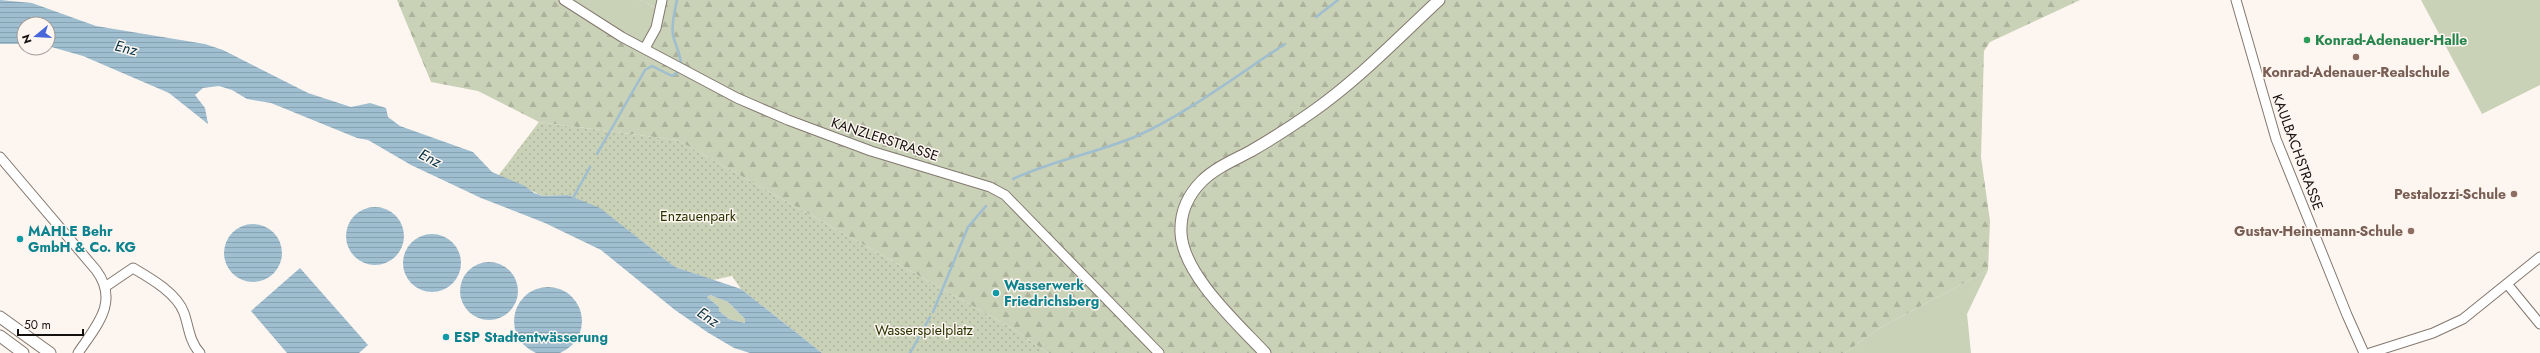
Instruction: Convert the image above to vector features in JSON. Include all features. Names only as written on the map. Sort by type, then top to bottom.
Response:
[{"type":"main road","points":[[1265,353],[1228,313],[1194,269],[1181,235],[1182,216],[1187,202],[1195,189],[1213,172],[1292,126],[1328,100],[1439,0]]},
{"type":"main road","points":[[0,317],[50,353]]},
{"type":"main road","points":[[0,336],[23,353]]},
{"type":"street","name":"KANZLERSTRASSE","points":[[564,0],[595,21],[737,98],[788,120],[871,151],[990,187],[1005,195],[1159,353]]},
{"type":"street","points":[[645,48],[656,28],[662,0]]},
{"type":"street","name":"KAULBACHSTRASSE","points":[[2236,0],[2276,139],[2347,315],[2364,353]]},
{"type":"street","points":[[0,157],[96,270],[105,287],[107,303],[104,312],[78,353]]},
{"type":"street","points":[[2370,353],[2447,327],[2464,318],[2508,285],[2540,257]]},
{"type":"street","points":[[105,287],[133,268],[166,291],[181,306],[189,335],[200,353]]},
{"type":"street","points":[[2508,285],[2540,324]]},
{"type":"green space","points":[[397,0],[564,0],[645,48],[659,9],[639,0],[2080,0],[1990,42],[1984,51],[1981,157],[1990,221],[1988,270],[1878,329],[1845,353],[1048,353],[1010,327],[677,140],[539,122],[478,91],[431,82]]},
{"type":"green space","points":[[564,0],[639,0],[659,9],[645,48]]},
{"type":"green space","points":[[2421,0],[2540,0],[2540,85],[2482,114]]},
{"type":"green space","name":"Enzauenpark","points":[[539,122],[677,140],[1010,327],[1048,353],[822,353],[741,289],[732,276],[713,280],[675,267],[616,221],[578,200],[568,195],[543,196],[498,176]]},
{"type":"green space","points":[[1988,270],[1967,314],[1971,353],[1845,353],[1878,329]]},
{"type":"green space","points":[[710,295],[728,302],[745,319],[745,323],[729,319],[719,311],[719,307],[707,297]]},
{"type":"water","name":"Enz","points":[[0,0],[32,3],[96,26],[205,44],[223,50],[308,93],[351,107],[370,103],[386,108],[388,117],[400,126],[473,152],[492,172],[525,186],[534,193],[543,196],[568,195],[600,208],[675,267],[741,289],[822,353],[750,353],[734,348],[675,310],[601,250],[545,223],[481,198],[411,165],[368,140],[357,138],[271,103],[247,99],[232,90],[219,86],[203,88],[195,95],[205,108],[208,124],[169,93],[83,56],[56,48],[56,16],[16,16],[16,44],[0,44]],"holes":[[[710,295],[728,302],[745,319],[745,323],[729,319],[719,311],[719,307],[707,297]]]},
{"type":"water","points":[[369,207],[381,207],[396,215],[404,230],[404,242],[396,257],[381,265],[369,265],[354,257],[346,242],[346,230],[354,215]]},
{"type":"water","points":[[247,224],[259,224],[274,232],[282,247],[282,259],[274,274],[259,282],[247,282],[232,274],[224,259],[224,247],[232,232]]},
{"type":"water","points":[[426,234],[438,234],[453,242],[461,257],[461,269],[453,284],[438,292],[426,292],[411,284],[403,269],[403,257],[411,242]]},
{"type":"water","points":[[483,262],[495,262],[510,270],[518,285],[518,297],[510,312],[495,320],[483,320],[468,312],[460,297],[460,285],[468,270]]},
{"type":"water","points":[[300,268],[368,345],[359,353],[287,353],[251,311]]},
{"type":"water","points":[[548,287],[561,290],[572,297],[579,308],[582,321],[579,334],[572,345],[561,352],[548,355],[535,352],[524,345],[517,334],[514,321],[517,308],[524,297],[535,290]]},
{"type":"waterway","points":[[677,0],[672,26],[681,65]]},
{"type":"waterway","points":[[1316,17],[1338,0]]},
{"type":"waterway","points":[[1013,179],[1028,172],[1122,142],[1156,127],[1212,93],[1285,44]]},
{"type":"waterway","points":[[597,154],[645,70],[652,66],[672,76],[678,72]]},
{"type":"waterway","points":[[572,200],[590,167]]},
{"type":"waterway","points":[[933,312],[968,227],[986,206]]},
{"type":"waterway","points":[[910,353],[930,317]]},
{"type":"place","name":"Konrad-Adenauer-Halle","points":[[2307,40]]},
{"type":"place","name":"Konrad-Adenauer-Realschule","points":[[2356,57]]},
{"type":"place","name":"Pestalozzi-Schule","points":[[2514,194]]},
{"type":"place","name":"Gustav-Heinemann-Schule","points":[[2411,231]]},
{"type":"place","name":"MAHLE Behr GmbH & Co. KG","points":[[20,239]]},
{"type":"place","name":"Wasserwerk Friedrichsberg","points":[[996,293]]},
{"type":"place","name":"ESP Stadtentwässerung","points":[[446,337]]},
{"type":"park label","name":"Wasserspielplatz","points":[[924,330]]}]
